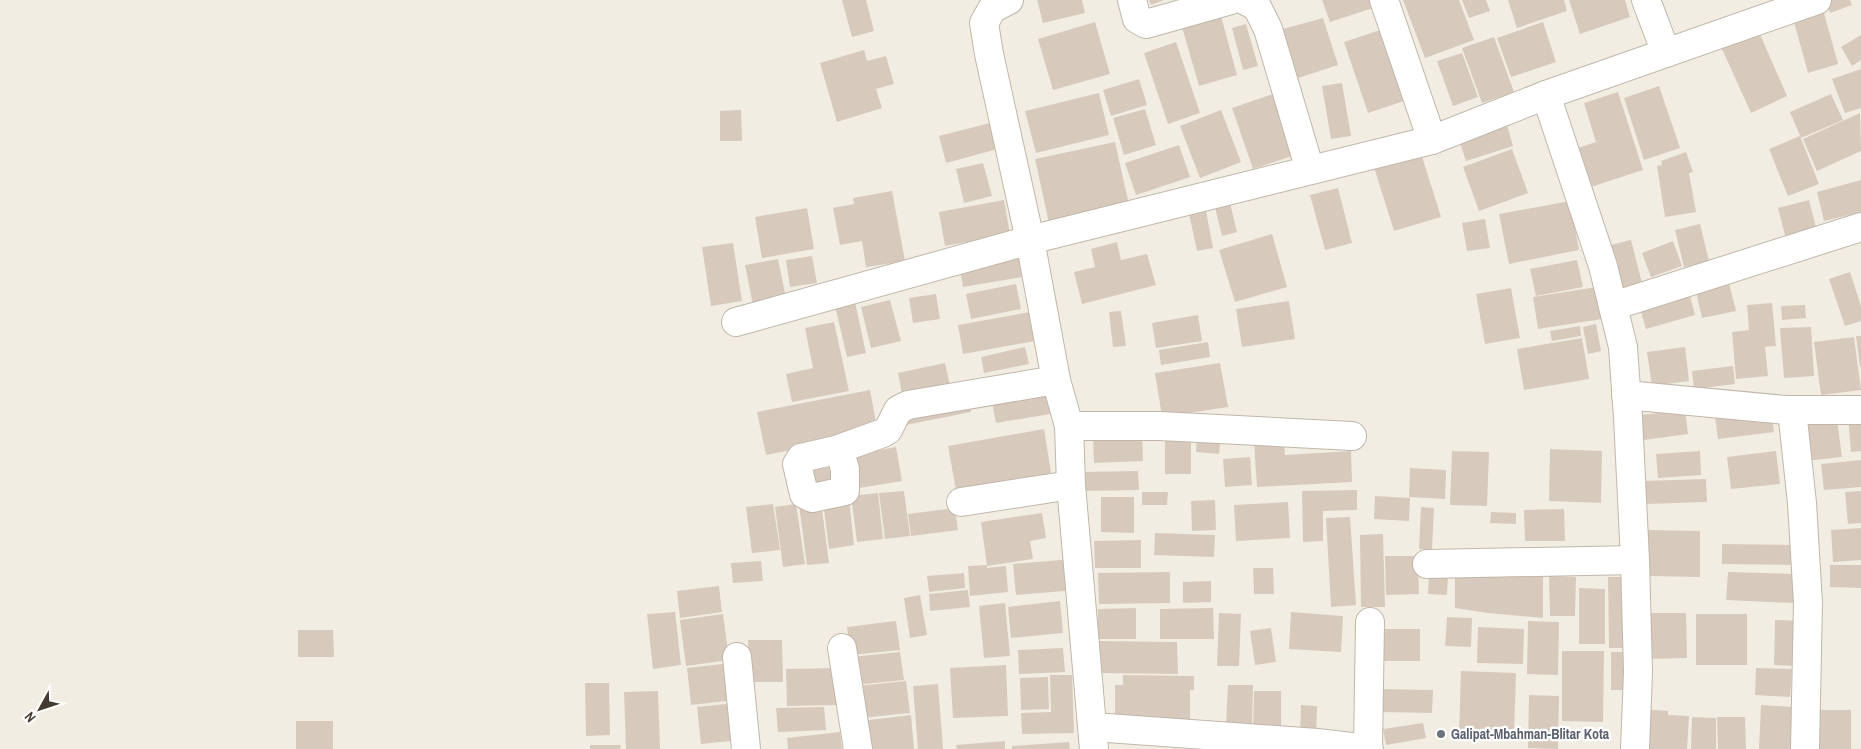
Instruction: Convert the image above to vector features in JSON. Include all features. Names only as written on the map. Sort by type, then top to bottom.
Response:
[{"type":"street","points":[[1009,0],[992,9],[984,23],[989,54],[1030,240],[1056,380],[1069,426],[1071,485],[1094,738],[1287,740],[1368,749],[1370,622]]},
{"type":"street","points":[[1132,0],[1137,19],[1146,24],[1231,0]]},
{"type":"street","points":[[1244,0],[1257,7],[1268,29],[1310,170]]},
{"type":"street","points":[[1384,0],[1432,140]]},
{"type":"street","points":[[1646,0],[1666,53]]},
{"type":"street","points":[[736,322],[1030,240],[1432,140],[1546,95],[1817,0]]},
{"type":"street","points":[[1546,95],[1603,266],[1623,347],[1635,560],[1638,672],[1635,749]]},
{"type":"street","points":[[1613,306],[1861,227]]},
{"type":"street","points":[[839,449],[888,430],[898,410],[908,406],[1056,380]]},
{"type":"street","points":[[1626,395],[1792,410],[1861,410]]},
{"type":"street","points":[[1792,410],[1802,504],[1808,603],[1805,749]]},
{"type":"street","points":[[1069,426],[1160,426],[1352,436]]},
{"type":"street","points":[[961,502],[1071,485]]},
{"type":"street","points":[[1427,564],[1635,560]]},
{"type":"street","points":[[842,648],[858,749]]},
{"type":"street","points":[[737,657],[746,749]]},
{"type":"building","points":[[842,0],[866,0],[874,31],[852,37]]},
{"type":"building","points":[[1037,0],[1082,0],[1085,13],[1043,23]]},
{"type":"building","points":[[1149,0],[1164,0],[1151,5]]},
{"type":"building","points":[[1322,0],[1370,0],[1373,8],[1330,22]]},
{"type":"building","points":[[1403,0],[1459,0],[1474,40],[1425,58]]},
{"type":"building","points":[[1462,0],[1486,0],[1490,11],[1469,18]]},
{"type":"building","points":[[1508,0],[1564,0],[1567,11],[1517,28]]},
{"type":"building","points":[[1569,0],[1625,0],[1630,17],[1580,34]]},
{"type":"building","points":[[1826,0],[1850,0],[1852,5],[1830,13]]},
{"type":"building","points":[[1824,13],[1838,64],[1808,73],[1794,22]]},
{"type":"building","points":[[1221,16],[1237,75],[1199,86],[1182,27]]},
{"type":"building","points":[[1323,18],[1338,65],[1298,78],[1283,29]]},
{"type":"building","points":[[1095,22],[1110,74],[1053,90],[1038,39]]},
{"type":"building","points":[[1543,22],[1556,62],[1511,77],[1497,38]]},
{"type":"building","points":[[1246,24],[1258,66],[1243,70],[1232,28]]},
{"type":"building","points":[[1380,30],[1404,101],[1368,113],[1344,42]]},
{"type":"building","points":[[1759,32],[1787,96],[1751,113],[1722,49]]},
{"type":"building","points":[[1861,35],[1861,60],[1852,66],[1841,47]]},
{"type":"building","points":[[1494,37],[1514,92],[1482,103],[1462,48]]},
{"type":"building","points":[[1176,42],[1200,113],[1168,124],[1144,53]]},
{"type":"building","points":[[864,50],[867,61],[886,56],[894,84],[876,89],[882,108],[837,122],[820,63]]},
{"type":"building","points":[[1462,53],[1478,97],[1453,106],[1437,61]]},
{"type":"building","points":[[1861,69],[1861,108],[1845,113],[1832,79]]},
{"type":"building","points":[[1139,79],[1147,105],[1111,116],[1103,90]]},
{"type":"building","points":[[1342,83],[1351,136],[1331,139],[1322,86]]},
{"type":"building","points":[[1659,86],[1680,148],[1644,160],[1624,98]]},
{"type":"building","points":[[1618,92],[1643,170],[1588,188],[1575,149],[1596,142],[1584,103]]},
{"type":"building","points":[[1099,93],[1109,135],[1036,153],[1025,111]]},
{"type":"building","points":[[1273,94],[1295,155],[1253,169],[1232,108]]},
{"type":"building","points":[[1831,94],[1843,120],[1801,138],[1790,112]]},
{"type":"building","points":[[1145,109],[1156,145],[1124,155],[1113,118]]},
{"type":"building","points":[[741,110],[742,141],[720,141],[720,111]]},
{"type":"building","points":[[1221,110],[1241,162],[1200,178],[1180,126]]},
{"type":"building","points":[[1860,113],[1861,151],[1817,171],[1803,139]]},
{"type":"building","points":[[998,121],[1005,147],[946,163],[939,136]]},
{"type":"building","points":[[1507,125],[1513,146],[1466,161],[1459,140]]},
{"type":"building","points":[[1800,136],[1819,184],[1788,196],[1769,149]]},
{"type":"building","points":[[1115,142],[1129,205],[1049,223],[1035,159]]},
{"type":"building","points":[[1179,145],[1190,177],[1136,195],[1125,163]]},
{"type":"building","points":[[1512,149],[1528,193],[1479,211],[1463,167]]},
{"type":"building","points":[[1420,150],[1441,217],[1394,231],[1373,164]]},
{"type":"building","points":[[1686,152],[1693,172],[1689,173],[1696,212],[1665,217],[1657,166],[1662,165],[1661,161]]},
{"type":"building","points":[[983,163],[992,196],[964,203],[956,169]]},
{"type":"building","points":[[1861,180],[1861,212],[1824,221],[1817,192]]},
{"type":"building","points":[[1338,188],[1352,243],[1325,250],[1310,195]]},
{"type":"building","points":[[892,191],[905,261],[866,267],[862,241],[840,245],[833,208],[854,204],[853,198]]},
{"type":"building","points":[[1004,200],[1010,234],[945,246],[939,212]]},
{"type":"building","points":[[1809,200],[1817,231],[1786,239],[1778,208]]},
{"type":"building","points":[[1570,201],[1579,250],[1509,264],[1499,214]]},
{"type":"building","points":[[1230,203],[1237,232],[1222,236],[1215,207]]},
{"type":"building","points":[[807,208],[814,249],[762,258],[755,217]]},
{"type":"building","points":[[1206,211],[1213,248],[1197,251],[1189,214]]},
{"type":"building","points":[[1485,219],[1490,248],[1467,251],[1462,223]]},
{"type":"building","points":[[1700,224],[1709,261],[1684,267],[1675,230]]},
{"type":"building","points":[[1272,234],[1287,287],[1235,302],[1219,250]]},
{"type":"building","points":[[1631,240],[1642,283],[1622,288],[1611,245]]},
{"type":"building","points":[[1673,241],[1682,266],[1651,277],[1642,253]]},
{"type":"building","points":[[1117,242],[1121,260],[1147,254],[1156,285],[1082,304],[1074,272],[1095,267],[1091,249]]},
{"type":"building","points":[[733,243],[742,301],[711,306],[702,247]]},
{"type":"building","points":[[1018,255],[1022,277],[963,287],[959,264]]},
{"type":"building","points":[[812,256],[817,283],[790,287],[786,260]]},
{"type":"building","points":[[778,259],[787,303],[754,310],[745,265]]},
{"type":"building","points":[[1577,260],[1583,287],[1536,296],[1530,269]]},
{"type":"building","points":[[1850,272],[1861,306],[1861,321],[1845,326],[1829,279]]},
{"type":"building","points":[[1728,279],[1736,311],[1702,318],[1695,287]]},
{"type":"building","points":[[1016,284],[1021,309],[971,319],[966,294]]},
{"type":"building","points":[[1597,287],[1602,319],[1538,329],[1533,297]]},
{"type":"building","points":[[1511,288],[1520,338],[1485,344],[1476,294]]},
{"type":"building","points":[[1689,292],[1695,315],[1646,329],[1639,305]]},
{"type":"building","points":[[936,294],[940,319],[913,323],[909,298]]},
{"type":"building","points":[[890,300],[901,341],[871,348],[861,307]]},
{"type":"building","points":[[1289,301],[1295,339],[1242,347],[1236,309]]},
{"type":"building","points":[[855,302],[866,353],[847,357],[835,306]]},
{"type":"building","points":[[1772,303],[1776,346],[1765,347],[1768,376],[1736,379],[1732,332],[1749,330],[1747,305]]},
{"type":"building","points":[[1805,305],[1806,318],[1782,320],[1781,306]]},
{"type":"building","points":[[1121,311],[1126,346],[1113,347],[1109,312]]},
{"type":"building","points":[[1030,312],[1035,341],[963,354],[958,325]]},
{"type":"building","points":[[1198,315],[1202,341],[1156,348],[1152,323]]},
{"type":"building","points":[[834,322],[849,391],[792,402],[786,374],[813,368],[805,328]]},
{"type":"building","points":[[1596,324],[1601,351],[1588,354],[1583,327]]},
{"type":"building","points":[[1580,326],[1581,336],[1552,341],[1550,331]]},
{"type":"building","points":[[1811,327],[1814,376],[1784,378],[1780,328]]},
{"type":"building","points":[[1856,336],[1861,336],[1861,367],[1860,367]]},
{"type":"building","points":[[1854,337],[1861,390],[1821,395],[1814,342]]},
{"type":"building","points":[[1582,338],[1589,379],[1524,390],[1517,349]]},
{"type":"building","points":[[1208,342],[1210,357],[1161,365],[1159,350]]},
{"type":"building","points":[[1025,347],[1029,364],[984,373],[981,357]]},
{"type":"building","points":[[1685,347],[1689,381],[1652,386],[1647,352]]},
{"type":"building","points":[[945,363],[951,389],[903,399],[898,373]]},
{"type":"building","points":[[1220,363],[1228,407],[1162,417],[1155,373]]},
{"type":"building","points":[[1733,366],[1735,384],[1694,389],[1692,371]]},
{"type":"building","points":[[1045,387],[1050,414],[996,423],[991,397]]},
{"type":"building","points":[[870,390],[878,433],[766,455],[757,412]]},
{"type":"building","points":[[968,399],[971,412],[906,425],[903,412]]},
{"type":"building","points":[[1685,410],[1688,434],[1644,440],[1641,415]]},
{"type":"building","points":[[1771,410],[1774,432],[1718,439],[1715,416]]},
{"type":"building","points":[[1836,412],[1842,457],[1806,461],[1800,416]]},
{"type":"building","points":[[1861,416],[1861,451],[1851,452],[1848,417]]},
{"type":"building","points":[[1044,429],[1052,479],[957,496],[948,446]]},
{"type":"building","points":[[1197,431],[1221,434],[1219,454],[1196,452]]},
{"type":"building","points":[[1142,435],[1143,461],[1094,463],[1093,437]]},
{"type":"building","points":[[1165,435],[1191,435],[1191,474],[1165,474]]},
{"type":"building","points":[[1284,441],[1285,455],[1351,451],[1352,482],[1257,487],[1254,442]]},
{"type":"building","points":[[896,447],[902,481],[859,488],[853,455]]},
{"type":"building","points":[[1550,449],[1602,451],[1601,503],[1549,501]]},
{"type":"building","points":[[1452,451],[1489,452],[1487,506],[1450,505]]},
{"type":"building","points":[[1700,451],[1701,475],[1658,478],[1656,454]]},
{"type":"building","points":[[1776,451],[1780,484],[1731,489],[1727,457]]},
{"type":"building","points":[[1250,457],[1252,485],[1225,487],[1223,459]]},
{"type":"building","points":[[1861,460],[1861,487],[1824,490],[1821,464]]},
{"type":"building","points":[[829,467],[832,482],[811,486],[808,471]]},
{"type":"building","points":[[1410,468],[1446,470],[1445,499],[1409,497]]},
{"type":"building","points":[[1138,471],[1139,490],[1082,491],[1081,472]]},
{"type":"building","points":[[1706,479],[1707,502],[1645,504],[1643,481]]},
{"type":"building","points":[[1357,490],[1357,510],[1323,511],[1323,541],[1303,542],[1302,491]]},
{"type":"building","points":[[904,491],[910,536],[885,539],[879,493]]},
{"type":"building","points":[[1861,491],[1861,523],[1848,524],[1845,492]]},
{"type":"building","points":[[1142,492],[1168,492],[1167,505],[1142,505]]},
{"type":"building","points":[[878,493],[883,539],[857,542],[851,496]]},
{"type":"building","points":[[1375,496],[1410,498],[1409,521],[1374,519]]},
{"type":"building","points":[[1101,497],[1134,497],[1134,533],[1101,532]]},
{"type":"building","points":[[849,499],[854,545],[829,549],[823,502]]},
{"type":"building","points":[[1215,500],[1216,530],[1192,531],[1191,501]]},
{"type":"building","points":[[821,502],[829,563],[807,565],[799,505]]},
{"type":"building","points":[[1288,502],[1290,538],[1236,541],[1234,505]]},
{"type":"building","points":[[773,504],[780,550],[752,553],[746,507]]},
{"type":"building","points":[[796,504],[805,564],[783,567],[775,507]]},
{"type":"building","points":[[1421,507],[1434,508],[1432,550],[1419,549]]},
{"type":"building","points":[[955,508],[958,530],[911,536],[908,514]]},
{"type":"building","points":[[1564,509],[1565,541],[1525,541],[1524,510]]},
{"type":"building","points":[[1491,512],[1516,513],[1516,524],[1490,523]]},
{"type":"building","points":[[1042,513],[1046,538],[1030,541],[1033,559],[987,566],[981,522]]},
{"type":"building","points":[[1350,517],[1356,605],[1331,607],[1326,518]]},
{"type":"building","points":[[1861,528],[1861,560],[1833,562],[1831,530]]},
{"type":"building","points":[[1648,530],[1700,531],[1700,577],[1648,576]]},
{"type":"building","points":[[1155,533],[1215,535],[1214,557],[1154,555]]},
{"type":"building","points":[[1383,534],[1385,607],[1361,607],[1360,535]]},
{"type":"building","points":[[1141,540],[1141,568],[1095,568],[1094,541]]},
{"type":"building","points":[[1722,544],[1791,545],[1791,565],[1722,564]]},
{"type":"building","points":[[1385,556],[1418,556],[1419,594],[1386,595]]},
{"type":"building","points":[[1073,559],[1076,590],[1016,595],[1013,564]]},
{"type":"building","points":[[761,561],[763,581],[733,583],[731,563]]},
{"type":"building","points":[[987,565],[987,568],[1006,566],[1008,592],[970,596],[968,566]]},
{"type":"building","points":[[1830,565],[1861,565],[1861,588],[1830,587]]},
{"type":"building","points":[[1253,568],[1273,568],[1274,594],[1254,594]]},
{"type":"building","points":[[1170,572],[1170,603],[1099,604],[1098,573]]},
{"type":"building","points":[[1543,572],[1543,618],[1455,608],[1455,574]]},
{"type":"building","points":[[1728,572],[1795,574],[1794,603],[1726,600]]},
{"type":"building","points":[[964,573],[965,588],[929,592],[927,576]]},
{"type":"building","points":[[1429,575],[1448,575],[1447,595],[1428,594]]},
{"type":"building","points":[[1549,576],[1576,577],[1575,616],[1550,616]]},
{"type":"building","points":[[1608,577],[1621,577],[1623,648],[1609,648]]},
{"type":"building","points":[[1211,581],[1211,602],[1183,603],[1183,582]]},
{"type":"building","points":[[719,586],[722,612],[680,618],[677,591]]},
{"type":"building","points":[[1579,588],[1605,589],[1605,644],[1579,644]]},
{"type":"building","points":[[968,590],[970,607],[930,611],[929,594]]},
{"type":"building","points":[[920,595],[927,635],[910,638],[904,598]]},
{"type":"building","points":[[1060,601],[1063,633],[1011,638],[1008,607]]},
{"type":"building","points":[[1005,603],[1010,656],[984,658],[979,606]]},
{"type":"building","points":[[1136,608],[1136,639],[1098,639],[1098,609]]},
{"type":"building","points":[[1213,608],[1214,639],[1160,639],[1160,609]]},
{"type":"building","points":[[675,612],[681,665],[653,669],[647,614]]},
{"type":"building","points":[[1291,612],[1343,616],[1341,652],[1289,649]]},
{"type":"building","points":[[1219,613],[1241,614],[1239,666],[1217,666]]},
{"type":"building","points":[[1647,613],[1686,613],[1687,658],[1648,659]]},
{"type":"building","points":[[723,614],[729,660],[686,666],[680,620]]},
{"type":"building","points":[[1696,614],[1747,614],[1747,665],[1696,665]]},
{"type":"building","points":[[1447,617],[1472,618],[1471,647],[1445,646]]},
{"type":"building","points":[[1775,620],[1801,621],[1800,666],[1774,665]]},
{"type":"building","points":[[896,621],[900,650],[851,655],[847,627]]},
{"type":"building","points":[[1528,621],[1559,622],[1558,675],[1527,674]]},
{"type":"building","points":[[1478,627],[1524,629],[1523,664],[1477,663]]},
{"type":"building","points":[[1271,628],[1276,662],[1255,665],[1250,631]]},
{"type":"building","points":[[1380,629],[1420,629],[1420,661],[1380,661]]},
{"type":"building","points":[[298,630],[333,630],[334,657],[298,657]]},
{"type":"building","points":[[748,640],[782,640],[783,682],[750,682]]},
{"type":"building","points":[[1099,641],[1177,642],[1178,674],[1099,673]]},
{"type":"building","points":[[1063,648],[1065,672],[1019,674],[1018,650]]},
{"type":"building","points":[[1562,651],[1604,651],[1603,722],[1562,721]]},
{"type":"building","points":[[900,652],[904,680],[855,685],[851,657]]},
{"type":"building","points":[[1611,652],[1625,652],[1624,690],[1611,690]]},
{"type":"building","points":[[731,663],[735,700],[691,705],[687,668]]},
{"type":"building","points":[[1006,665],[1008,716],[953,718],[950,668]]},
{"type":"building","points":[[838,668],[839,705],[787,706],[786,669]]},
{"type":"building","points":[[1756,668],[1792,669],[1790,697],[1755,695]]},
{"type":"building","points":[[1461,671],[1516,673],[1514,734],[1459,733]]},
{"type":"building","points":[[1050,675],[1072,675],[1074,733],[1022,734],[1021,713],[1051,712]]},
{"type":"building","points":[[1123,675],[1194,676],[1194,690],[1190,690],[1190,725],[1115,724],[1115,685],[1123,685]]},
{"type":"building","points":[[1048,677],[1049,709],[1021,710],[1020,678]]},
{"type":"building","points":[[906,681],[910,713],[861,718],[857,686]]},
{"type":"building","points":[[585,683],[609,683],[610,735],[586,736]]},
{"type":"building","points":[[938,684],[943,749],[918,749],[913,686]]},
{"type":"building","points":[[1228,685],[1253,685],[1252,724],[1226,724]]},
{"type":"building","points":[[1381,689],[1433,690],[1432,713],[1381,712]]},
{"type":"building","points":[[658,691],[660,749],[626,749],[624,692]]},
{"type":"building","points":[[1254,691],[1281,691],[1281,729],[1253,729]]},
{"type":"building","points":[[1529,695],[1559,696],[1558,749],[1528,748]]},
{"type":"building","points":[[736,703],[740,740],[701,744],[697,707]]},
{"type":"building","points":[[1301,705],[1317,706],[1316,741],[1300,740]]},
{"type":"building","points":[[1761,705],[1792,707],[1790,749],[1759,749]]},
{"type":"building","points":[[824,707],[826,730],[778,732],[776,708]]},
{"type":"building","points":[[1643,709],[1668,711],[1668,715],[1689,716],[1687,749],[1641,749]]},
{"type":"building","points":[[1817,710],[1851,710],[1851,749],[1817,749]]},
{"type":"building","points":[[911,715],[914,749],[864,749],[861,721]]},
{"type":"building","points":[[1692,717],[1716,718],[1716,749],[1691,749]]},
{"type":"building","points":[[1717,717],[1745,717],[1746,749],[1718,749]]},
{"type":"building","points":[[296,721],[333,721],[333,749],[296,749]]},
{"type":"building","points":[[1423,723],[1426,738],[1386,745],[1383,729]]},
{"type":"building","points":[[840,732],[842,749],[788,749],[787,738]]},
{"type":"building","points":[[1005,741],[1005,749],[957,749],[956,745]]},
{"type":"building","points":[[1069,742],[1070,749],[1012,749],[1012,746]]},
{"type":"building","points":[[590,745],[621,745],[620,749],[590,749]]},
{"type":"place","name":"Galipat-Mbahman-Blitar Kota","points":[[1441,734]]}]
